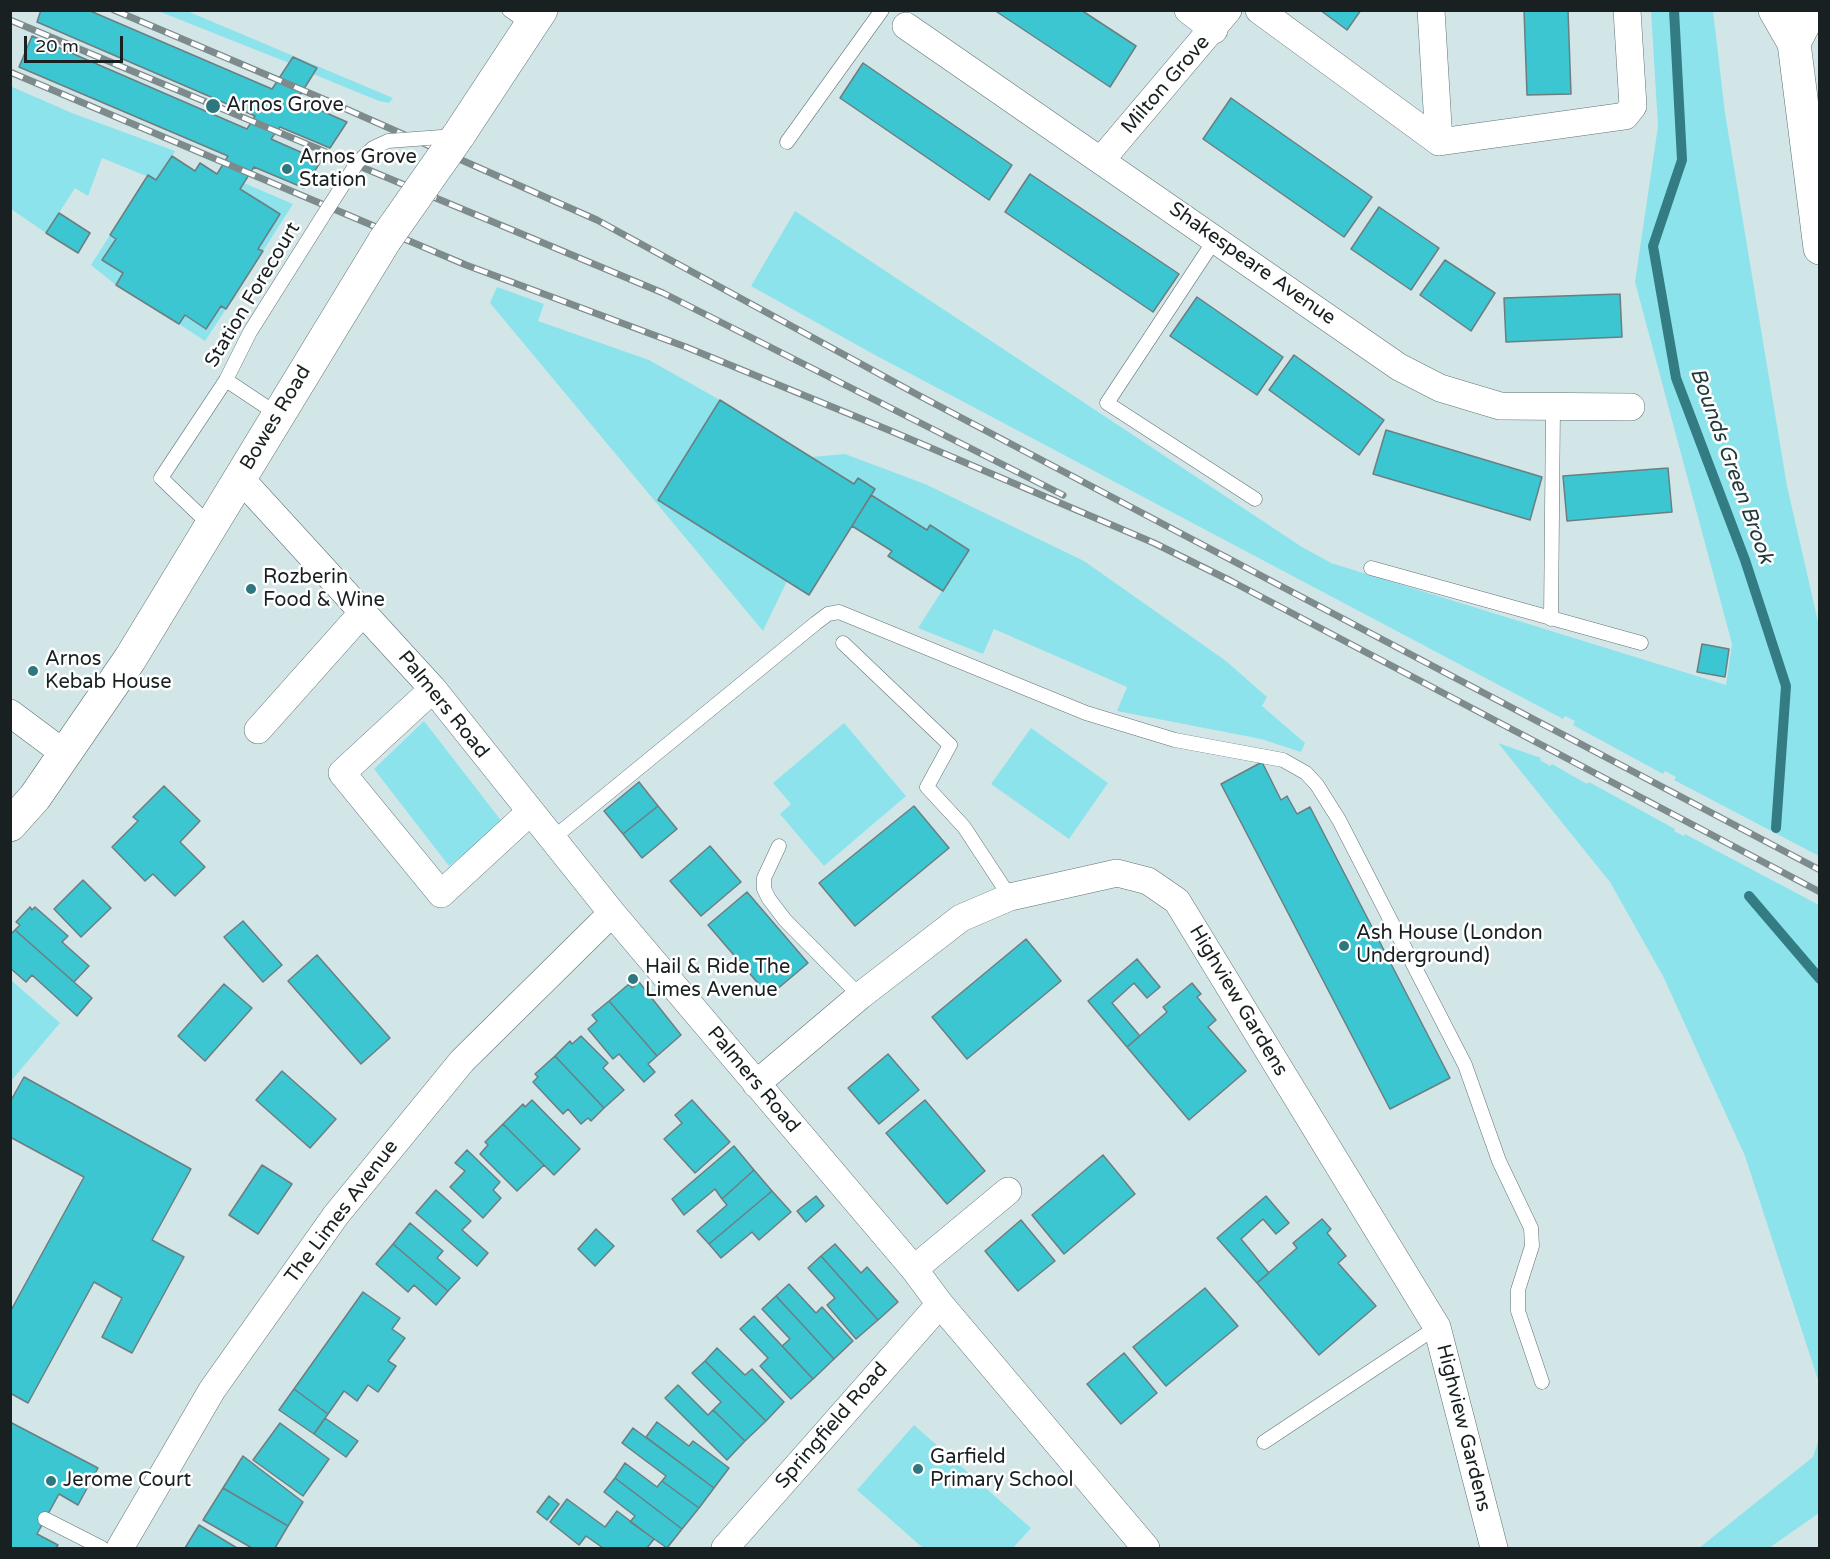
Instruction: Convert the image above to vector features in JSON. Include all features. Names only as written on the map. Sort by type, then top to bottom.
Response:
[{"type":"main road","points":[[1775,10],[1794,43],[1820,248]]},
{"type":"main road","points":[[1794,43],[1811,10]]},
{"type":"main road","name":"Bowes Road","points":[[10,825],[35,797],[130,659],[384,240],[458,136],[527,15]]},
{"type":"street","points":[[1188,10],[1221,20]]},
{"type":"street","points":[[1259,10],[1439,142],[1625,116],[1633,105],[1627,10]]},
{"type":"street","points":[[1431,10],[1439,142]]},
{"type":"street","name":"Milton Grove","points":[[1102,159],[1221,20]]},
{"type":"street","name":"Shakespeare Avenue","points":[[906,26],[1102,159],[1399,367],[1468,398],[1500,406],[1632,407]]},
{"type":"street","name":"Palmers Road","points":[[240,478],[364,611],[433,690],[612,913],[914,1269],[940,1304],[1146,1548]]},
{"type":"street","points":[[258,730],[364,611]]},
{"type":"street","points":[[433,690],[342,773],[441,894],[530,813]]},
{"type":"street","points":[[10,713],[65,754]]},
{"type":"street","name":"Highview Gardens","points":[[756,1084],[860,996],[961,918],[1010,897],[1117,873],[1148,881],[1177,901],[1437,1328],[1494,1548]]},
{"type":"street","name":"The Limes Avenue","points":[[120,1548],[212,1390],[336,1215],[462,1061],[612,913]]},
{"type":"street","points":[[914,1269],[1008,1191]]},
{"type":"street","name":"Springfield Road","points":[[725,1548],[940,1304]]},
{"type":"lane","points":[[787,142],[882,10]]},
{"type":"lane","name":"Station Forecourt","points":[[212,527],[161,478],[226,380],[250,332],[357,163],[373,148],[388,141],[458,136]]},
{"type":"lane","points":[[1216,238],[1107,403],[1255,499]]},
{"type":"lane","points":[[226,380],[277,414]]},
{"type":"lane","points":[[1551,619],[1552,408]]},
{"type":"lane","points":[[1371,567],[1641,643]]},
{"type":"lane","points":[[552,839],[816,623],[828,614],[839,612],[984,673],[1108,720],[1175,740],[1283,760],[1306,773],[1317,784],[1339,820],[1465,1065],[1499,1161],[1531,1228],[1532,1246],[1518,1290],[1518,1311],[1542,1382]]},
{"type":"lane","points":[[843,643],[950,745],[927,787],[964,827],[1010,897]]},
{"type":"lane","points":[[779,846],[764,878],[764,889],[769,899],[785,920],[860,996]]},
{"type":"lane","points":[[1264,1442],[1437,1328]]},
{"type":"lane","points":[[45,1519],[102,1548]]},
{"type":"shaded area","points":[[158,11],[187,11],[393,98],[389,103],[379,101],[313,74],[317,68],[294,58],[289,63]]},
{"type":"shaded area","points":[[1651,11],[1713,11],[1725,113],[1787,486],[1819,626],[1819,856],[1674,780],[1676,777],[1665,771],[1663,774],[1573,725],[1575,721],[1565,716],[1563,719],[875,355],[751,286],[795,211],[1302,547],[1331,563],[1726,685],[1732,644],[1635,282],[1658,126]]},
{"type":"shaded area","points":[[10,86],[72,113],[175,151],[156,180],[102,158],[88,196],[75,188],[46,233],[11,209]]},
{"type":"shaded area","points":[[244,183],[293,204],[263,251],[258,249],[280,214],[240,189]]},
{"type":"shaded area","points":[[110,235],[116,239],[103,260],[123,273],[116,285],[91,265]]},
{"type":"shaded area","points":[[497,287],[544,304],[538,321],[649,360],[720,400],[658,500],[787,581],[763,631],[490,303]]},
{"type":"shaded area","points":[[221,306],[226,309],[205,341],[179,324],[185,315],[206,328]]},
{"type":"shaded area","points":[[845,454],[925,484],[1084,561],[1226,661],[1267,697],[1262,706],[1305,743],[1301,752],[1261,739],[1117,711],[1127,687],[994,629],[983,654],[918,628],[968,550],[930,526],[927,530],[871,495],[875,489],[858,478],[854,484],[812,457]]},
{"type":"shaded area","points":[[424,721],[503,823],[449,866],[374,769]]},
{"type":"shaded area","points":[[844,723],[906,796],[824,866],[780,814],[791,804],[773,783]]},
{"type":"shaded area","points":[[1031,728],[1108,783],[1069,839],[991,784]]},
{"type":"shaded area","points":[[1498,743],[1541,758],[1540,760],[1550,766],[1552,764],[1587,784],[1589,782],[1675,829],[1674,831],[1684,836],[1685,834],[1819,905],[1819,1383],[1745,1156],[1663,976],[1610,882]]},
{"type":"shaded area","points":[[11,980],[60,1023],[11,1081]]},
{"type":"shaded area","points":[[914,1425],[1031,1528],[1013,1548],[923,1548],[857,1490]]},
{"type":"shaded area","points":[[1819,1439],[1819,1513],[1769,1548],[1699,1548],[1813,1457]]},
{"type":"building","name":"Arnos Grove Station","points":[[41,10],[88,10],[272,89],[293,57],[317,68],[297,100],[347,122],[330,148],[280,127],[271,139],[321,161],[304,188],[254,167],[240,189],[280,214],[258,249],[263,251],[226,309],[221,306],[206,329],[185,315],[179,324],[116,285],[123,273],[102,260],[116,239],[110,235],[148,175],[156,180],[172,156],[195,171],[200,163],[217,174],[228,156],[19,67],[32,36],[247,129],[255,116],[37,22]]},
{"type":"building","points":[[994,10],[1081,10],[1136,46],[1110,87]]},
{"type":"building","points":[[1320,10],[1361,10],[1347,30]]},
{"type":"building","points":[[1524,10],[1568,10],[1571,94],[1527,95]]},
{"type":"building","points":[[863,63],[1012,165],[989,200],[840,98]]},
{"type":"building","points":[[1231,98],[1372,197],[1344,237],[1203,139]]},
{"type":"building","points":[[1030,174],[1179,274],[1153,312],[1005,212]]},
{"type":"building","points":[[1379,207],[1439,248],[1411,290],[1351,249]]},
{"type":"building","points":[[59,213],[90,233],[78,253],[46,233]]},
{"type":"building","points":[[1445,260],[1495,293],[1471,331],[1420,295]]},
{"type":"building","points":[[1620,294],[1622,337],[1506,342],[1504,298]]},
{"type":"building","points":[[1197,297],[1283,357],[1257,395],[1170,336]]},
{"type":"building","points":[[1294,355],[1384,420],[1359,455],[1269,390]]},
{"type":"building","points":[[720,400],[854,484],[858,478],[875,489],[809,595],[658,500]]},
{"type":"building","points":[[1386,430],[1542,477],[1530,520],[1373,474]]},
{"type":"building","points":[[1668,468],[1672,512],[1567,521],[1563,476]]},
{"type":"building","points":[[871,495],[927,530],[930,525],[969,550],[943,591],[888,556],[892,551],[852,526]]},
{"type":"building","points":[[1702,644],[1729,649],[1725,677],[1697,672]]},
{"type":"building","name":"Ash House (London Underground)","points":[[1262,762],[1281,800],[1287,796],[1297,814],[1310,807],[1450,1078],[1390,1109],[1221,784]]},
{"type":"building","points":[[639,782],[658,806],[623,834],[604,811]]},
{"type":"building","points":[[164,786],[200,821],[180,842],[205,867],[175,896],[153,874],[145,881],[112,847],[138,821],[133,817]]},
{"type":"building","points":[[658,806],[677,829],[642,858],[623,834]]},
{"type":"building","points":[[914,806],[949,848],[855,926],[819,883]]},
{"type":"building","points":[[710,846],[741,882],[701,916],[670,881]]},
{"type":"building","points":[[83,880],[111,908],[81,937],[54,909]]},
{"type":"building","points":[[747,892],[808,963],[769,996],[708,925]]},
{"type":"building","points":[[30,907],[32,910],[35,907],[68,936],[62,942],[89,966],[74,982],[15,930],[20,925],[16,922]]},
{"type":"building","points":[[243,921],[282,965],[263,982],[224,937]]},
{"type":"building","points":[[15,930],[92,998],[77,1016],[32,975],[26,982],[10,968],[10,935]]},
{"type":"building","points":[[1026,939],[1061,981],[967,1059],[932,1017]]},
{"type":"building","points":[[317,955],[390,1038],[361,1064],[288,981]]},
{"type":"building","points":[[1137,959],[1160,987],[1147,998],[1134,983],[1112,1003],[1140,1036],[1127,1047],[1088,1001]]},
{"type":"building","points":[[639,982],[681,1035],[657,1056],[609,1001],[629,984],[632,988]]},
{"type":"building","points":[[1192,983],[1201,994],[1197,997],[1216,1020],[1208,1027],[1246,1071],[1189,1120],[1127,1047],[1167,1012],[1163,1007]]},
{"type":"building","points":[[224,984],[252,1008],[205,1061],[178,1036]]},
{"type":"building","points":[[609,1001],[657,1056],[648,1064],[655,1072],[644,1082],[619,1054],[613,1059],[588,1029],[597,1021],[592,1015]]},
{"type":"building","points":[[581,1036],[608,1063],[603,1068],[624,1090],[604,1108],[555,1056],[570,1041],[572,1044]]},
{"type":"building","points":[[888,1054],[919,1090],[879,1124],[848,1088]]},
{"type":"building","points":[[555,1056],[604,1108],[591,1121],[588,1118],[581,1124],[568,1109],[563,1114],[533,1082],[538,1077],[535,1074]]},
{"type":"building","points":[[282,1071],[336,1119],[310,1148],[256,1100]]},
{"type":"building","points":[[24,1077],[191,1169],[152,1240],[184,1257],[132,1353],[102,1337],[122,1298],[94,1282],[28,1403],[10,1393],[10,1312],[84,1177],[10,1137],[10,1102]]},
{"type":"building","points":[[532,1100],[580,1149],[554,1175],[503,1124],[523,1104],[525,1107]]},
{"type":"building","points":[[692,1100],[730,1142],[695,1173],[664,1139],[682,1123],[675,1115]]},
{"type":"building","points":[[925,1100],[985,1171],[947,1204],[886,1133]]},
{"type":"building","points":[[503,1124],[544,1165],[517,1191],[480,1154],[488,1145],[485,1142]]},
{"type":"building","points":[[734,1146],[754,1170],[722,1199],[715,1189],[684,1215],[672,1199]]},
{"type":"building","points":[[467,1150],[500,1182],[493,1190],[501,1198],[483,1218],[450,1187],[465,1171],[455,1163]]},
{"type":"building","points":[[1103,1155],[1135,1194],[1064,1254],[1032,1215]]},
{"type":"building","points":[[262,1165],[292,1184],[258,1234],[229,1215]]},
{"type":"building","points":[[754,1170],[772,1191],[709,1244],[697,1231],[727,1205],[722,1199]]},
{"type":"building","points":[[436,1190],[471,1221],[462,1230],[488,1253],[477,1266],[416,1213]]},
{"type":"building","points":[[772,1191],[791,1212],[759,1240],[752,1232],[721,1258],[709,1244]]},
{"type":"building","points":[[816,1196],[824,1206],[806,1222],[797,1211]]},
{"type":"building","points":[[1266,1196],[1289,1223],[1276,1234],[1263,1219],[1241,1239],[1269,1273],[1257,1283],[1217,1238]]},
{"type":"building","points":[[1322,1219],[1331,1229],[1327,1233],[1346,1256],[1338,1263],[1376,1306],[1319,1355],[1257,1283],[1297,1248],[1293,1243]]},
{"type":"building","points":[[1021,1220],[1055,1261],[1018,1291],[985,1251]]},
{"type":"building","points":[[410,1223],[443,1251],[437,1258],[460,1278],[448,1291],[393,1244]]},
{"type":"building","points":[[596,1229],[614,1246],[595,1266],[578,1249]]},
{"type":"building","points":[[393,1244],[448,1291],[436,1305],[414,1285],[408,1292],[376,1264]]},
{"type":"building","points":[[835,1244],[861,1273],[867,1267],[898,1302],[878,1320],[821,1256]]},
{"type":"building","points":[[821,1256],[878,1320],[856,1339],[827,1305],[835,1298],[808,1268]]},
{"type":"building","points":[[789,1284],[816,1313],[822,1307],[853,1341],[834,1359],[776,1296]]},
{"type":"building","points":[[1205,1288],[1238,1326],[1166,1386],[1133,1347]]},
{"type":"building","points":[[363,1292],[400,1318],[392,1329],[405,1338],[388,1361],[396,1366],[378,1392],[368,1385],[357,1401],[344,1391],[328,1414],[294,1389]]},
{"type":"building","points":[[776,1296],[834,1359],[813,1379],[782,1346],[790,1339],[762,1309]]},
{"type":"building","points":[[754,1316],[813,1379],[791,1399],[760,1366],[768,1358],[740,1329]]},
{"type":"building","points":[[717,1348],[745,1375],[752,1369],[784,1402],[766,1421],[705,1361]]},
{"type":"building","points":[[1124,1353],[1157,1393],[1121,1424],[1087,1384]]},
{"type":"building","points":[[705,1361],[766,1421],[745,1441],[713,1410],[721,1402],[692,1373]]},
{"type":"building","points":[[678,1385],[708,1415],[713,1410],[745,1441],[727,1460],[665,1398]]},
{"type":"building","points":[[294,1389],[328,1414],[314,1434],[279,1410]]},
{"type":"building","points":[[325,1418],[358,1441],[346,1457],[314,1434]]},
{"type":"building","name":"Jerome Court","points":[[10,1422],[98,1468],[78,1505],[59,1494],[37,1534],[58,1545],[56,1548],[10,1548]]},
{"type":"building","points":[[657,1422],[689,1446],[693,1441],[729,1468],[714,1488],[646,1437]]},
{"type":"building","points":[[280,1423],[329,1459],[303,1496],[253,1460]]},
{"type":"building","points":[[633,1428],[714,1488],[699,1508],[662,1481],[666,1476],[622,1443]]},
{"type":"building","points":[[243,1456],[303,1502],[288,1526],[223,1488]]},
{"type":"building","points":[[625,1463],[657,1487],[662,1481],[699,1508],[682,1529],[615,1478]]},
{"type":"building","points":[[615,1478],[682,1529],[667,1548],[630,1522],[635,1516],[604,1492]]},
{"type":"building","points":[[223,1488],[288,1526],[275,1548],[252,1548],[203,1520]]},
{"type":"building","points":[[549,1496],[559,1504],[547,1520],[537,1512]]},
{"type":"building","points":[[567,1499],[605,1527],[617,1511],[654,1539],[647,1548],[603,1548],[586,1536],[579,1545],[550,1522]]},
{"type":"building","points":[[199,1525],[237,1548],[185,1548]]},
{"type":"waterway","name":"Bounds Green Brook","points":[[1674,10],[1682,160],[1653,246],[1676,378],[1745,560],[1786,686],[1776,828]]},
{"type":"waterway","name":"Bounds Green Brook","points":[[1749,896],[1820,979]]},
{"type":"railway","points":[[114,10],[328,101],[597,220],[918,395],[1820,870]]},
{"type":"railway","points":[[10,20],[663,293],[1063,495]]},
{"type":"railway","points":[[10,72],[466,265],[686,347],[1154,543],[1231,581],[1820,892]]},
{"type":"place","name":"Arnos Grove","points":[[213,106]]},
{"type":"place","name":"Arnos Grove Station","points":[[287,169]]},
{"type":"place","name":"Rozberin Food & Wine","points":[[251,589]]},
{"type":"place","name":"Arnos Kebab House","points":[[33,671]]},
{"type":"place","name":"Ash House (London Underground)","points":[[1344,946]]},
{"type":"place","name":"Hail & Ride The Limes Avenue","points":[[633,979]]},
{"type":"place","name":"Garfield Primary School","points":[[918,1469]]},
{"type":"place","name":"Jerome Court","points":[[51,1481]]}]
